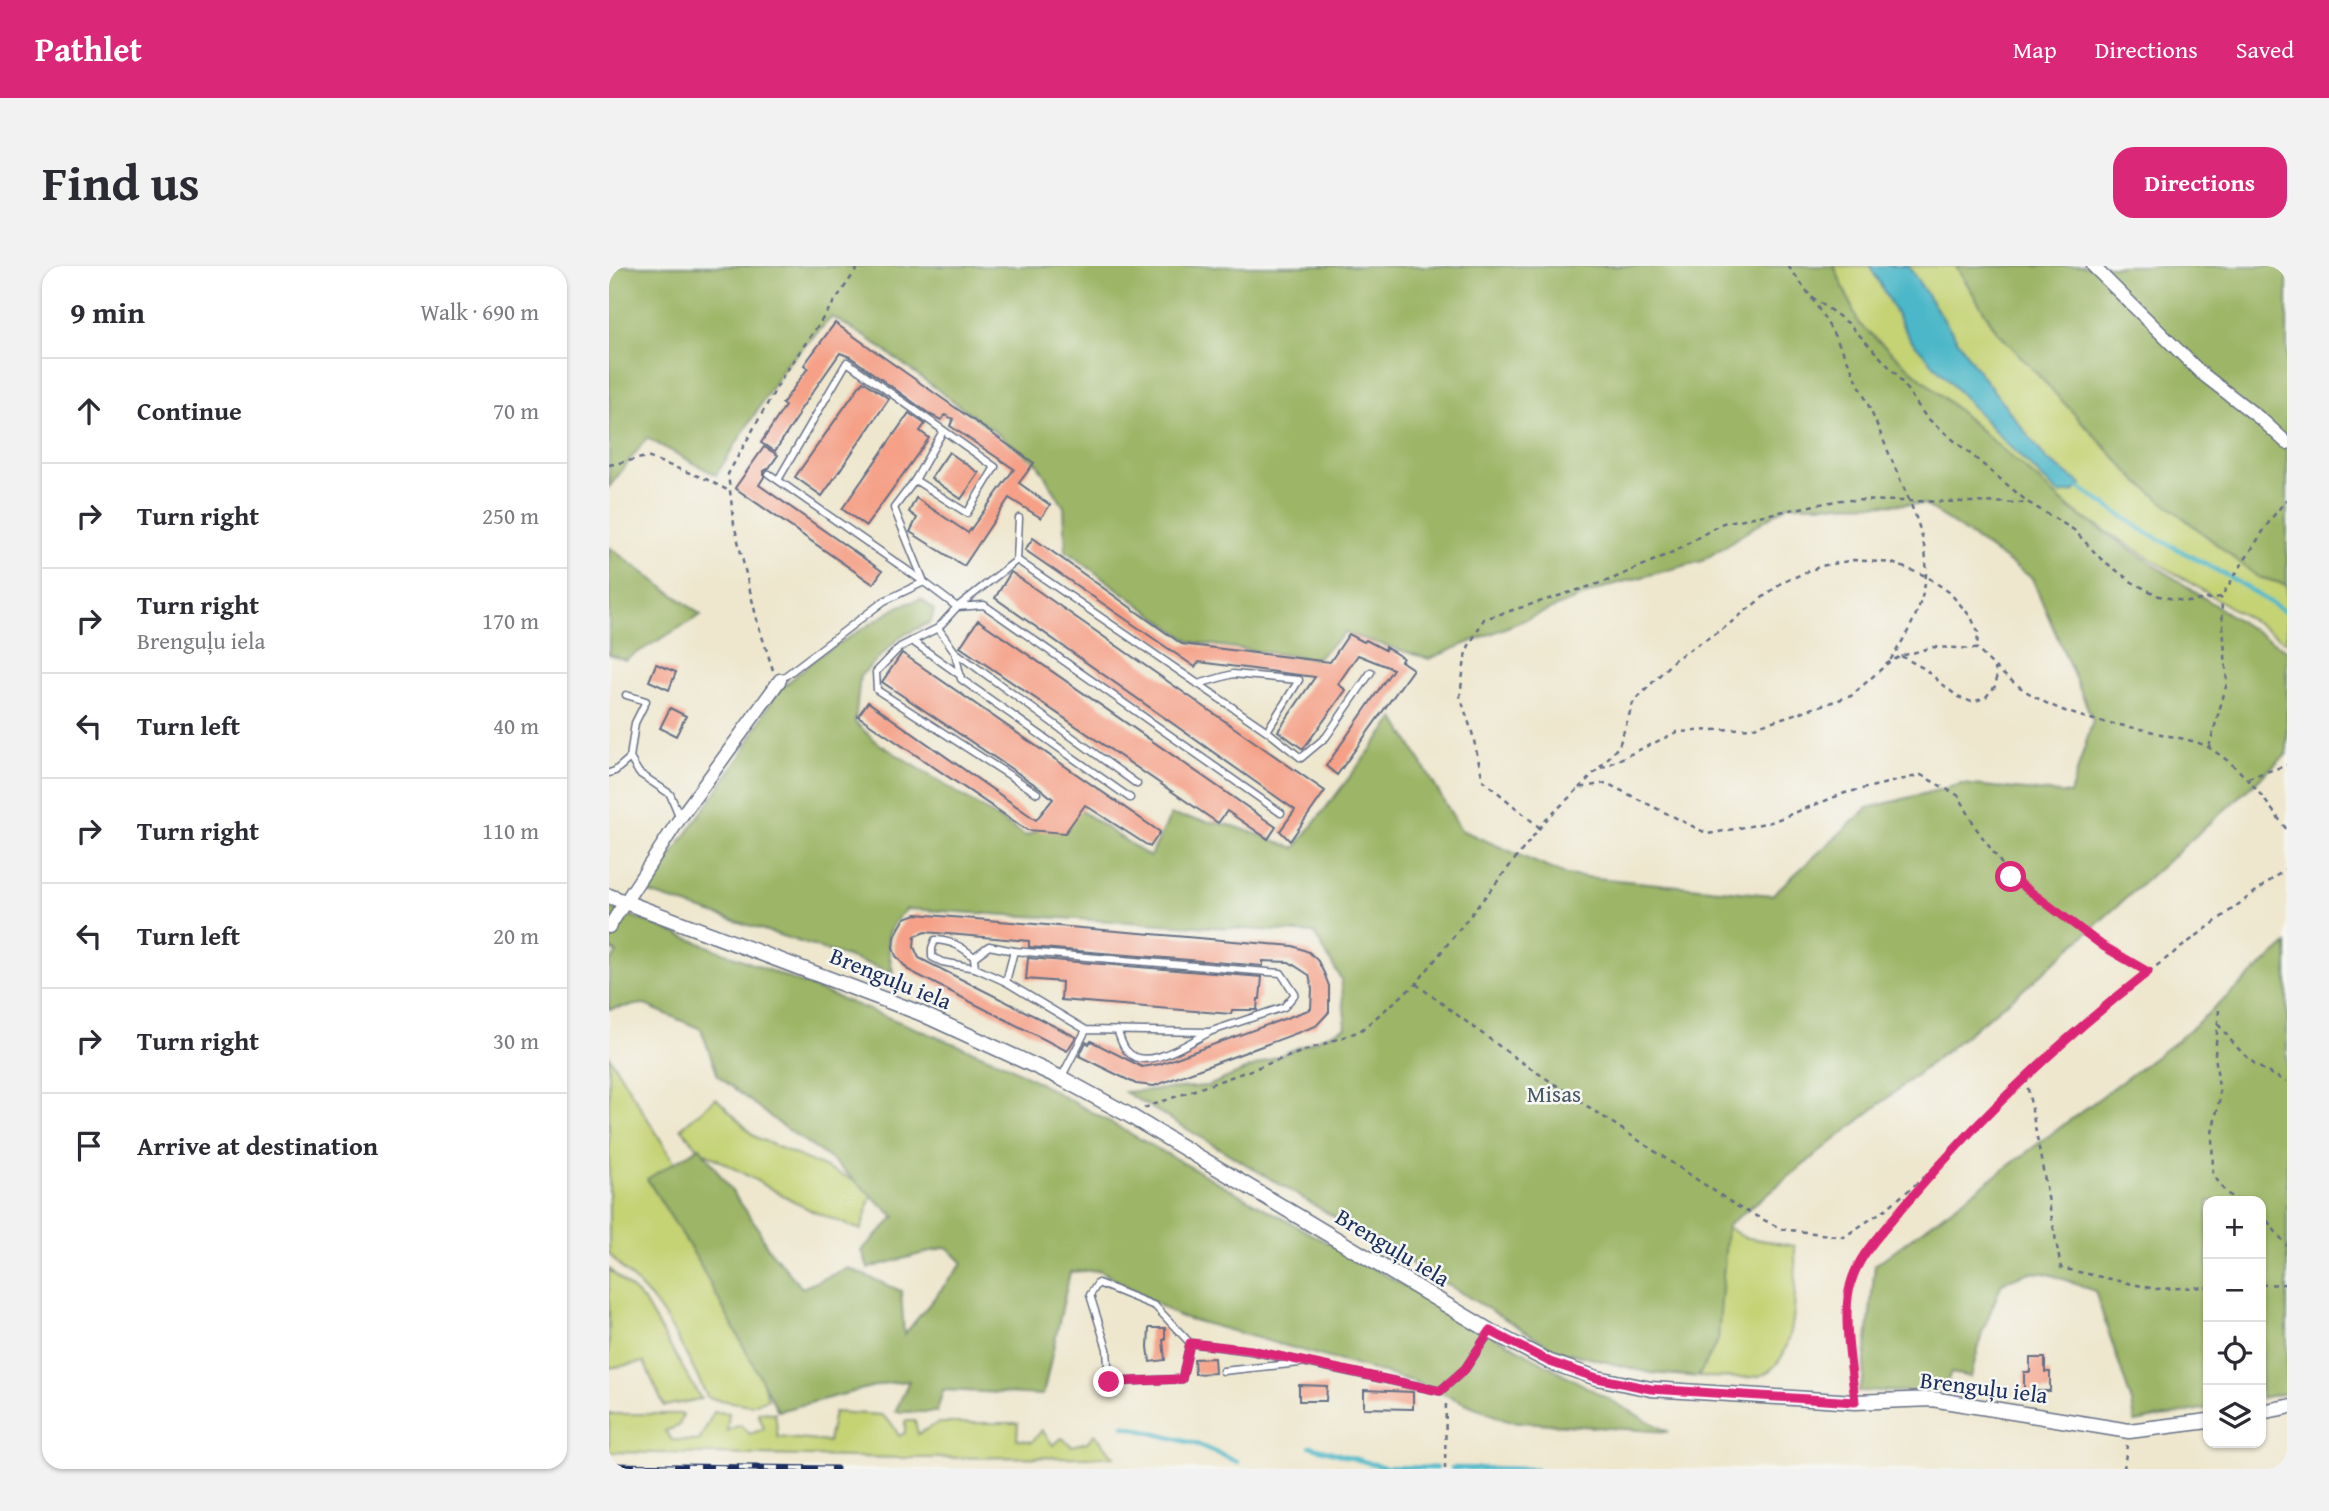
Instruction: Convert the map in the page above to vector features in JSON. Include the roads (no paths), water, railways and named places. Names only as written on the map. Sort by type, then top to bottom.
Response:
[{"type":"street","points":[[2093,266],[2200,372],[2287,443]]},
{"type":"street","points":[[609,927],[680,818],[780,680]]},
{"type":"street","name":"Brenguļu iela","points":[[609,896],[920,1013],[1061,1078],[1127,1114],[1490,1331],[1550,1362],[1597,1378],[1651,1389],[1855,1402],[1933,1399],[2129,1431],[2203,1422]]},
{"type":"street","points":[[2266,1411],[2287,1407]]},
{"type":"lane","points":[[778,480],[847,362],[995,467],[967,513],[915,480]]},
{"type":"lane","points":[[924,582],[894,508],[915,480],[943,431]]},
{"type":"lane","points":[[769,474],[957,607],[984,606],[1281,814]]},
{"type":"lane","points":[[1019,518],[1017,560],[957,607],[938,628],[900,647],[876,672],[877,690],[1037,793]]},
{"type":"lane","points":[[1017,560],[1267,731],[1301,758],[1326,737],[1371,672]]},
{"type":"lane","points":[[780,680],[884,601],[924,582]]},
{"type":"lane","points":[[938,628],[955,652],[1137,784]]},
{"type":"lane","points":[[912,641],[960,675]]},
{"type":"lane","points":[[955,652],[961,679],[1130,798]]},
{"type":"lane","points":[[1198,684],[1233,674],[1299,680],[1267,731]]},
{"type":"lane","points":[[626,695],[646,701],[635,723],[630,758],[639,773],[670,793],[680,818]]},
{"type":"lane","points":[[609,773],[630,758]]},
{"type":"lane","points":[[975,968],[974,957],[960,946],[949,941],[935,940],[932,957],[942,962],[975,968],[1006,982],[1086,1030],[1209,1032]]},
{"type":"lane","points":[[974,957],[989,946],[1014,951],[1281,973],[1295,994],[1284,1007],[1209,1032],[1156,1059],[1137,1059],[1126,1050],[1118,1030]]},
{"type":"lane","points":[[1006,982],[1014,951]]},
{"type":"lane","points":[[1061,1078],[1086,1030]]},
{"type":"lane","points":[[1190,1343],[1182,1379],[1109,1382],[1107,1349],[1090,1295],[1098,1283],[1155,1306],[1190,1343],[1251,1350],[1440,1391],[1465,1369],[1490,1331]]},
{"type":"lane","points":[[1223,1371],[1305,1362]]},
{"type":"water","points":[[1870,266],[1908,266],[1976,368],[2047,460],[2082,484],[2073,492],[2059,494],[2006,443],[1910,339]]},
{"type":"waterway","points":[[2079,487],[2144,531],[2233,579],[2287,613]]},
{"type":"waterway","points":[[1124,1426],[1196,1444],[1238,1462]]},
{"type":"waterway","points":[[1310,1446],[1384,1467],[1437,1468]]},
{"type":"waterway","points":[[1452,1468],[1536,1469]]},
{"type":"railway","points":[[609,1466],[836,1469]]},
{"type":"park label","name":"Misas","points":[[1554,1093]]}]
